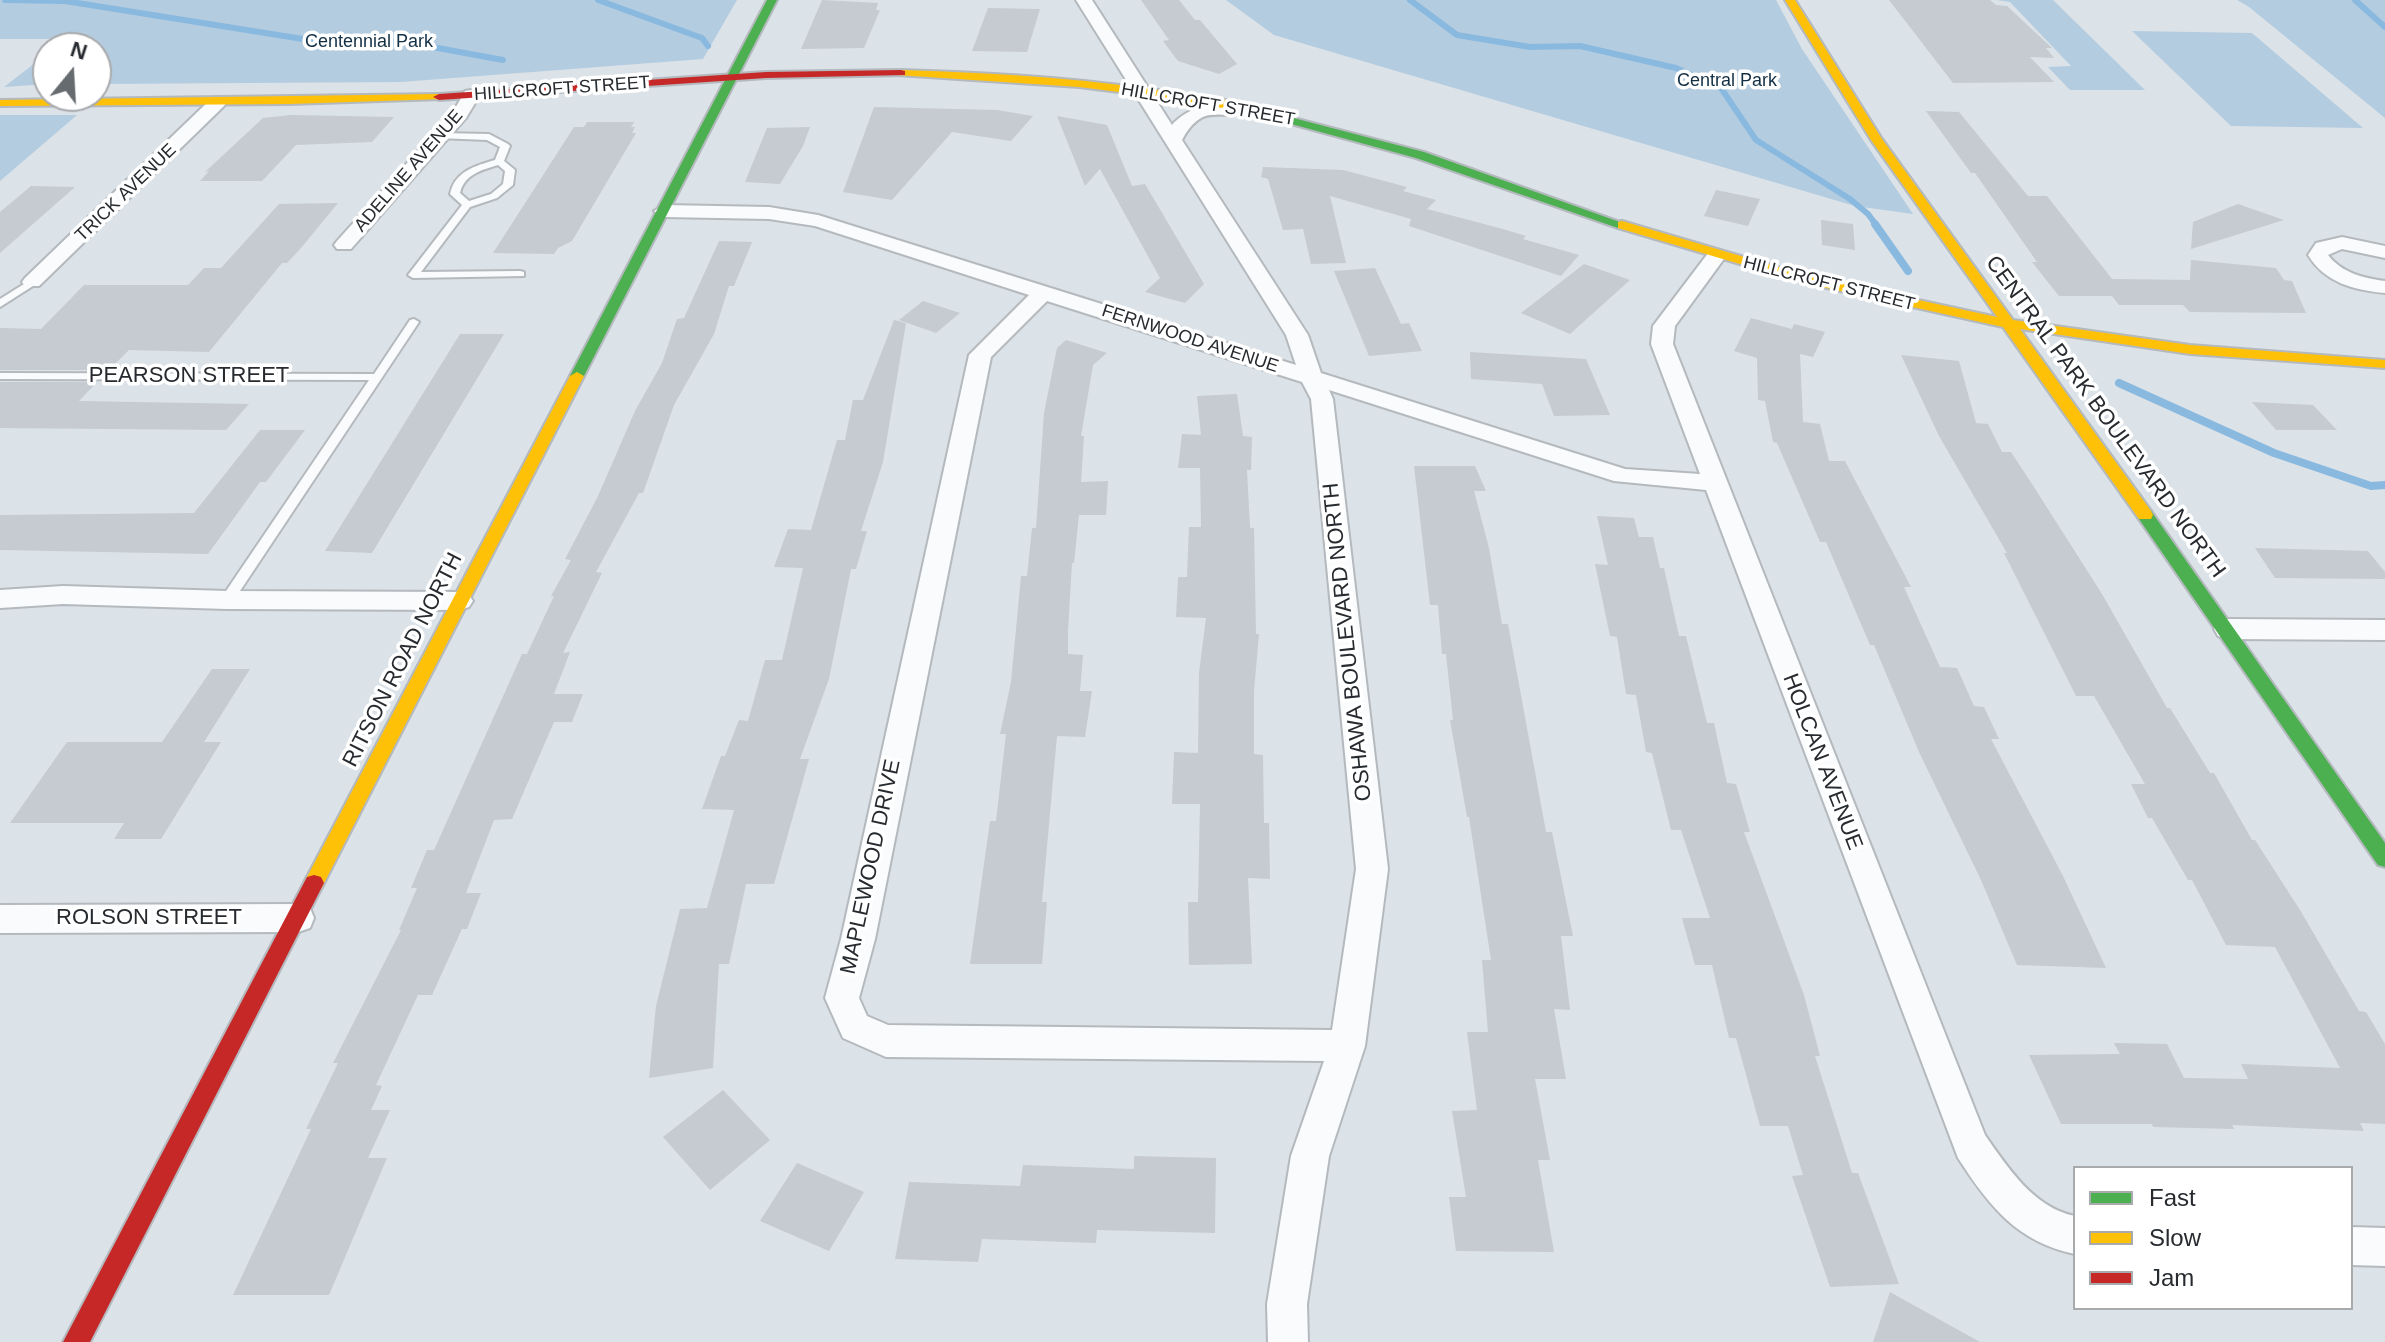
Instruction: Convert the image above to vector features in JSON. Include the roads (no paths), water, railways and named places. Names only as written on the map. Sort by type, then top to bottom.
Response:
[{"type":"street","name":"RITSON ROAD NORTH","points":[[76,1342],[664,211],[708,105],[732,77],[772,0]]},
{"type":"street","name":"OSHAWA BOULEVARD NORTH","points":[[1084,0],[1297,335],[1311,378],[1322,399],[1372,869],[1347,1046],[1310,1156],[1287,1304],[1288,1342]]},
{"type":"street","name":"CENTRAL PARK BOULEVARD NORTH","points":[[1790,0],[1816,48],[2228,629],[2385,859]]},
{"type":"street","name":"HILLCROFT STREET","points":[[0,103],[218,102],[471,95],[790,74],[953,76],[1055,82],[1239,108],[1389,143],[1716,256],[1917,307],[2011,327],[2245,357],[2385,364]]},
{"type":"street","points":[[519,92],[662,101]]},
{"type":"street","name":"ADELINE AVENUE","points":[[344,245],[460,114],[471,95]]},
{"type":"street","name":"TRICK AVENUE","points":[[32,282],[218,102]]},
{"type":"street","points":[[1174,138],[1181,121],[1189,115],[1213,108],[1239,108]]},
{"type":"street","name":"FERNWOOD AVENUE","points":[[664,211],[769,213],[818,221],[1623,476],[1714,483]]},
{"type":"street","points":[[2385,252],[2342,243],[2323,247],[2318,255],[2329,269],[2342,277],[2385,287]]},
{"type":"street","name":"HOLCAN AVENUE","points":[[1716,256],[1664,326],[1662,344],[1971,1146],[2001,1191],[2050,1230],[2073,1235]]},
{"type":"street","name":"MAPLEWOOD DRIVE","points":[[1044,292],[980,355],[858,939],[842,998],[855,1027],[886,1041],[1347,1046]]},
{"type":"street","points":[[0,599],[63,595],[227,600],[460,601]]},
{"type":"street","points":[[2228,629],[2385,630]]},
{"type":"street","name":"ROLSON STREET","points":[[0,919],[298,918]]},
{"type":"street","points":[[2353,1246],[2385,1247]]},
{"type":"lane","points":[[441,136],[479,136],[505,146],[499,162],[468,173],[457,183],[455,194],[467,205]]},
{"type":"lane","points":[[499,162],[510,170],[508,185],[494,196],[467,205],[413,275],[520,274]]},
{"type":"lane","points":[[0,304],[32,282]]},
{"type":"lane","points":[[227,600],[414,322]]},
{"type":"lane","name":"PEARSON STREET","points":[[0,376],[377,377]]},
{"type":"waterway","points":[[5,0],[65,1],[303,39],[405,42],[503,60]]},
{"type":"waterway","points":[[598,0],[702,38],[708,46]]},
{"type":"waterway","points":[[1410,0],[1457,35],[1530,47],[1580,46],[1676,68],[1721,88],[1756,140],[1850,199],[1877,226]]},
{"type":"waterway","points":[[2355,0],[2385,27]]},
{"type":"waterway","points":[[1875,224],[1908,271]]},
{"type":"waterway","points":[[2119,383],[2274,453],[2371,486],[2385,485]]},
{"type":"park label","name":"Centennial Park","points":[[369,42]]},
{"type":"park label","name":"Central Park","points":[[1727,81]]}]
